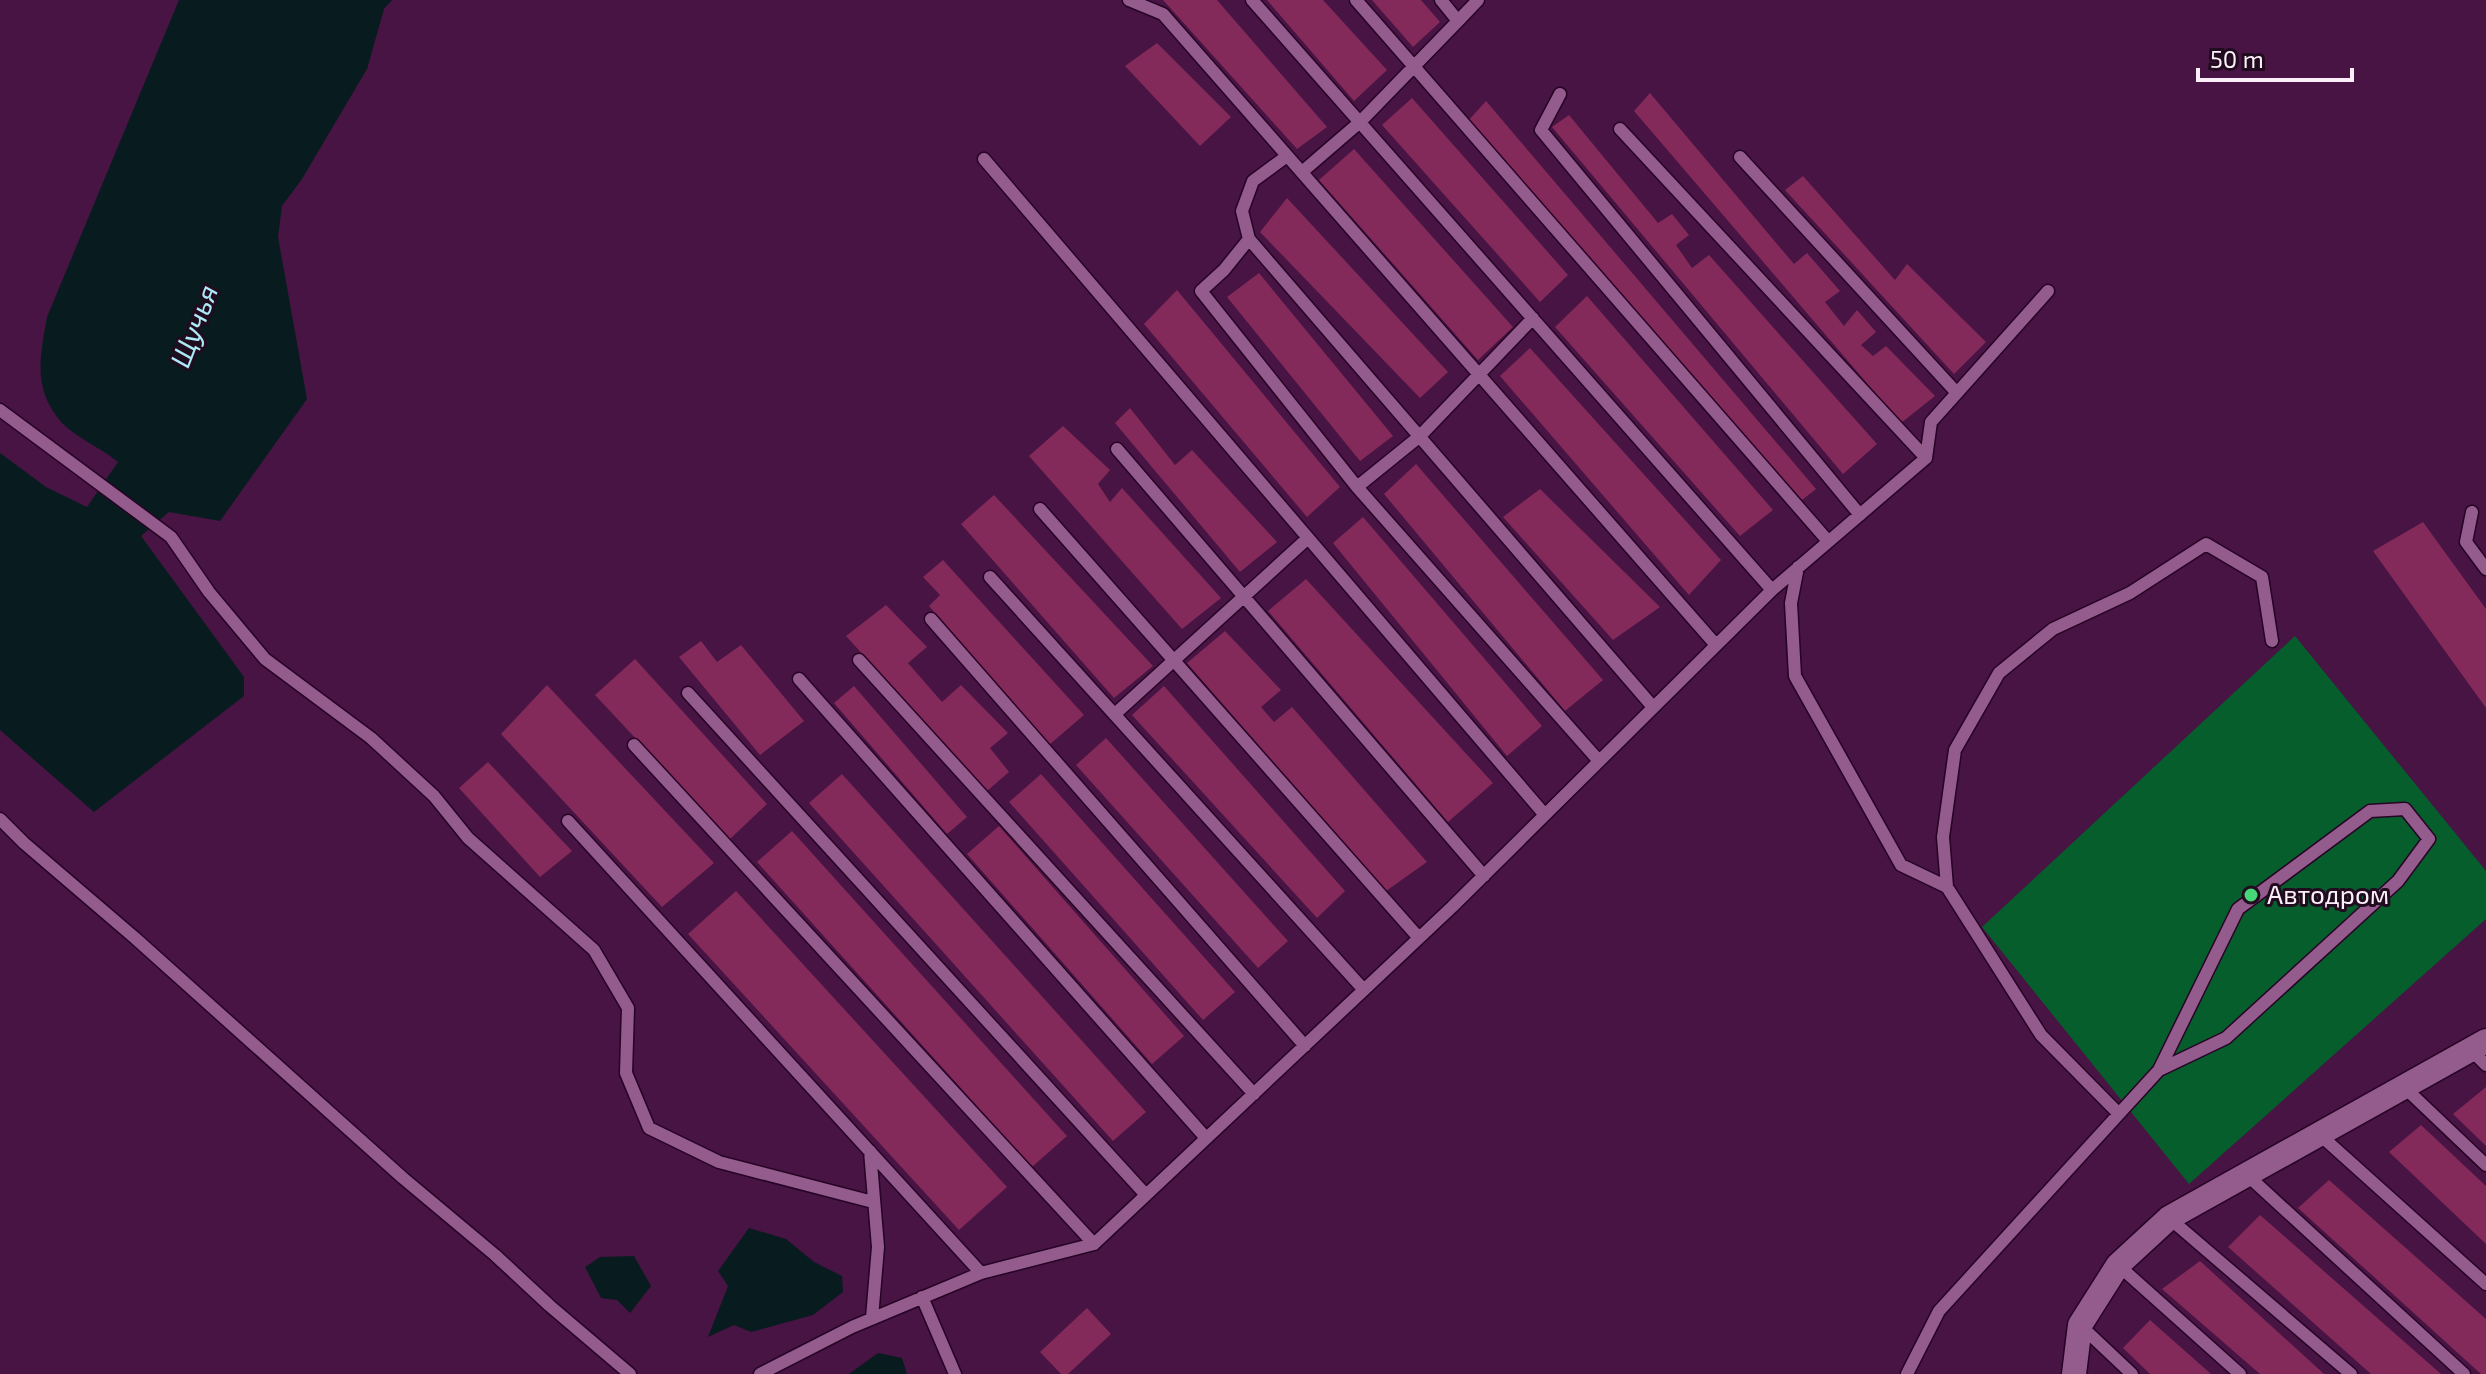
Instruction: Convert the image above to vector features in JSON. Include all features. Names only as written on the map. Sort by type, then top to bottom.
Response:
[{"type":"street","points":[[2074,1374],[2080,1325],[2118,1265],[2169,1218],[2404,1087],[2481,1052]]},
{"type":"lane","points":[[1129,0],[1163,14],[1716,645]]},
{"type":"lane","points":[[1252,0],[1772,590]]},
{"type":"lane","points":[[1356,0],[1828,541]]},
{"type":"lane","points":[[1441,0],[1458,21]]},
{"type":"lane","points":[[1302,172],[1360,122],[1478,0]]},
{"type":"lane","points":[[1560,94],[1541,130],[1860,515]]},
{"type":"lane","points":[[1620,129],[1926,458]]},
{"type":"lane","points":[[1287,156],[1253,181],[1242,211],[1249,239],[1653,707]]},
{"type":"lane","points":[[1740,157],[1957,393]]},
{"type":"lane","points":[[984,159],[1545,815]]},
{"type":"lane","points":[[1249,239],[1224,270],[1201,291],[1357,487],[1599,761]]},
{"type":"lane","points":[[760,1374],[872,1318],[981,1273],[1094,1244],[1484,876],[1772,590],[1926,458],[1931,422],[2048,291]]},
{"type":"lane","points":[[1357,487],[1420,436],[1533,318]]},
{"type":"lane","points":[[0,410],[171,537],[209,592],[265,659],[371,738],[434,796],[468,838],[594,950],[628,1008],[626,1073],[649,1128],[719,1162],[873,1202]]},
{"type":"lane","points":[[1117,449],[1484,876]]},
{"type":"lane","points":[[1040,509],[1419,938]]},
{"type":"lane","points":[[2472,512],[2466,542],[2486,569]]},
{"type":"lane","points":[[1115,714],[1308,538]]},
{"type":"lane","points":[[2119,1114],[2041,1035],[1947,887],[1943,837],[1955,750],[1999,673],[2053,629],[2130,593],[2206,544],[2262,577],[2272,641]]},
{"type":"lane","points":[[1798,567],[1791,603],[1795,676],[1901,865],[1947,887]]},
{"type":"lane","points":[[990,577],[1364,990]]},
{"type":"lane","points":[[931,619],[1305,1046]]},
{"type":"lane","points":[[859,660],[1254,1094]]},
{"type":"lane","points":[[799,679],[1206,1138]]},
{"type":"lane","points":[[688,693],[1146,1195]]},
{"type":"lane","points":[[634,745],[1094,1244]]},
{"type":"lane","points":[[1907,1374],[1939,1311],[2159,1070],[2238,909],[2370,811],[2405,809],[2429,839],[2398,881],[2226,1038],[2159,1070]]},
{"type":"lane","points":[[0,819],[403,1178],[630,1374]]},
{"type":"lane","points":[[568,821],[981,1273]]},
{"type":"lane","points":[[2404,1087],[2486,1165]]},
{"type":"lane","points":[[2319,1134],[2486,1284]]},
{"type":"lane","points":[[870,1151],[878,1247],[872,1318]]},
{"type":"lane","points":[[2246,1174],[2464,1374]]},
{"type":"lane","points":[[2169,1218],[2351,1374]]},
{"type":"lane","points":[[2118,1265],[2240,1374]]},
{"type":"lane","points":[[922,1297],[955,1374]]},
{"type":"lane","points":[[2080,1325],[2132,1374]]},
{"type":"green space","name":"Автодром","points":[[2295,636],[2486,871],[2486,919],[2189,1184],[1982,927]]},
{"type":"water","name":"Щучья","points":[[179,0],[392,0],[384,9],[367,69],[302,179],[282,206],[278,237],[307,399],[220,521],[169,512],[141,536],[244,677],[244,696],[94,812],[0,730],[0,453],[46,487],[87,507],[118,462],[68,428],[52,410],[42,385],[42,346],[47,317]]},
{"type":"water","points":[[749,1228],[786,1239],[814,1262],[842,1276],[843,1292],[813,1315],[751,1332],[734,1325],[708,1337],[728,1286],[718,1271]]},
{"type":"water","points":[[634,1256],[651,1286],[630,1313],[617,1300],[601,1298],[585,1267],[600,1257]]},
{"type":"water","points":[[878,1353],[902,1358],[907,1374],[849,1374]]},
{"type":"building","points":[[1163,0],[1217,0],[1327,127],[1297,149]]},
{"type":"building","points":[[1267,0],[1323,0],[1387,70],[1354,101]]},
{"type":"building","points":[[1372,0],[1421,0],[1440,22],[1413,47]]},
{"type":"building","points":[[1157,43],[1231,117],[1200,146],[1125,66]]},
{"type":"building","points":[[1650,93],[1794,264],[1807,253],[1840,291],[1825,302],[1844,326],[1857,310],[1876,332],[1861,345],[1873,356],[1886,346],[1935,396],[1901,423],[1634,111]]},
{"type":"building","points":[[1412,98],[1568,275],[1540,302],[1382,125]]},
{"type":"building","points":[[1486,101],[1816,489],[1802,500],[1468,121]]},
{"type":"building","points":[[1569,115],[1658,223],[1672,214],[1689,235],[1676,245],[1692,268],[1709,255],[1877,444],[1843,474],[1552,127]]},
{"type":"building","points":[[1354,149],[1513,327],[1478,360],[1319,180]]},
{"type":"building","points":[[1803,176],[1895,280],[1907,264],[1986,342],[1954,374],[1785,190]]},
{"type":"building","points":[[1287,198],[1448,372],[1420,398],[1260,232]]},
{"type":"building","points":[[1259,273],[1393,436],[1360,461],[1227,297]]},
{"type":"building","points":[[1177,290],[1340,487],[1307,517],[1144,324]]},
{"type":"building","points":[[1587,296],[1773,510],[1740,536],[1555,327]]},
{"type":"building","points":[[1530,348],[1721,560],[1689,595],[1500,376]]},
{"type":"building","points":[[1130,408],[1175,465],[1192,450],[1277,542],[1240,572],[1115,423]]},
{"type":"building","points":[[1063,426],[1110,470],[1098,484],[1110,502],[1122,488],[1221,598],[1182,629],[1029,456]]},
{"type":"building","points":[[1416,464],[1603,680],[1565,711],[1384,494]]},
{"type":"building","points":[[1540,489],[1660,607],[1613,640],[1503,517]]},
{"type":"building","points":[[994,495],[1153,666],[1114,698],[961,524]]},
{"type":"building","points":[[1363,517],[1542,726],[1507,756],[1333,543]]},
{"type":"building","points":[[2423,522],[2486,609],[2486,708],[2373,551]]},
{"type":"building","points":[[943,560],[1084,715],[1049,745],[929,606],[940,595],[923,577]]},
{"type":"building","points":[[1306,579],[1493,783],[1448,822],[1268,611]]},
{"type":"building","points":[[886,605],[927,647],[908,663],[942,702],[961,685],[1008,733],[990,748],[1009,772],[987,791],[846,636]]},
{"type":"building","points":[[1225,631],[1281,690],[1261,707],[1274,722],[1292,707],[1427,862],[1386,891],[1187,663]]},
{"type":"building","points":[[701,641],[717,662],[741,645],[804,721],[760,755],[679,657]]},
{"type":"building","points":[[635,659],[767,804],[730,839],[595,695]]},
{"type":"building","points":[[547,685],[714,863],[662,907],[501,734]]},
{"type":"building","points":[[854,686],[967,817],[947,834],[834,703]]},
{"type":"building","points":[[1164,686],[1345,891],[1317,918],[1132,715]]},
{"type":"building","points":[[1106,738],[1288,941],[1258,968],[1076,765]]},
{"type":"building","points":[[488,762],[572,851],[540,877],[459,788]]},
{"type":"building","points":[[842,774],[1146,1112],[1113,1141],[809,803]]},
{"type":"building","points":[[1041,774],[1235,992],[1203,1020],[1009,802]]},
{"type":"building","points":[[999,826],[1184,1036],[1152,1064],[967,854]]},
{"type":"building","points":[[792,831],[1067,1136],[1032,1167],[757,862]]},
{"type":"building","points":[[736,891],[1007,1187],[959,1230],[688,934]]},
{"type":"building","points":[[2486,1087],[2486,1146],[2453,1114]]},
{"type":"building","points":[[2421,1125],[2486,1186],[2486,1244],[2389,1152]]},
{"type":"building","points":[[2329,1180],[2486,1319],[2486,1374],[2481,1374],[2298,1208]]},
{"type":"building","points":[[2260,1215],[2441,1374],[2371,1374],[2228,1247]]},
{"type":"building","points":[[2200,1261],[2324,1374],[2260,1374],[2162,1289]]},
{"type":"building","points":[[1087,1308],[1111,1334],[1068,1374],[1061,1374],[1040,1352]]},
{"type":"building","points":[[2150,1320],[2211,1374],[2150,1374],[2123,1348]]},
{"type":"place","name":"Автодром","points":[[2251,895]]}]
